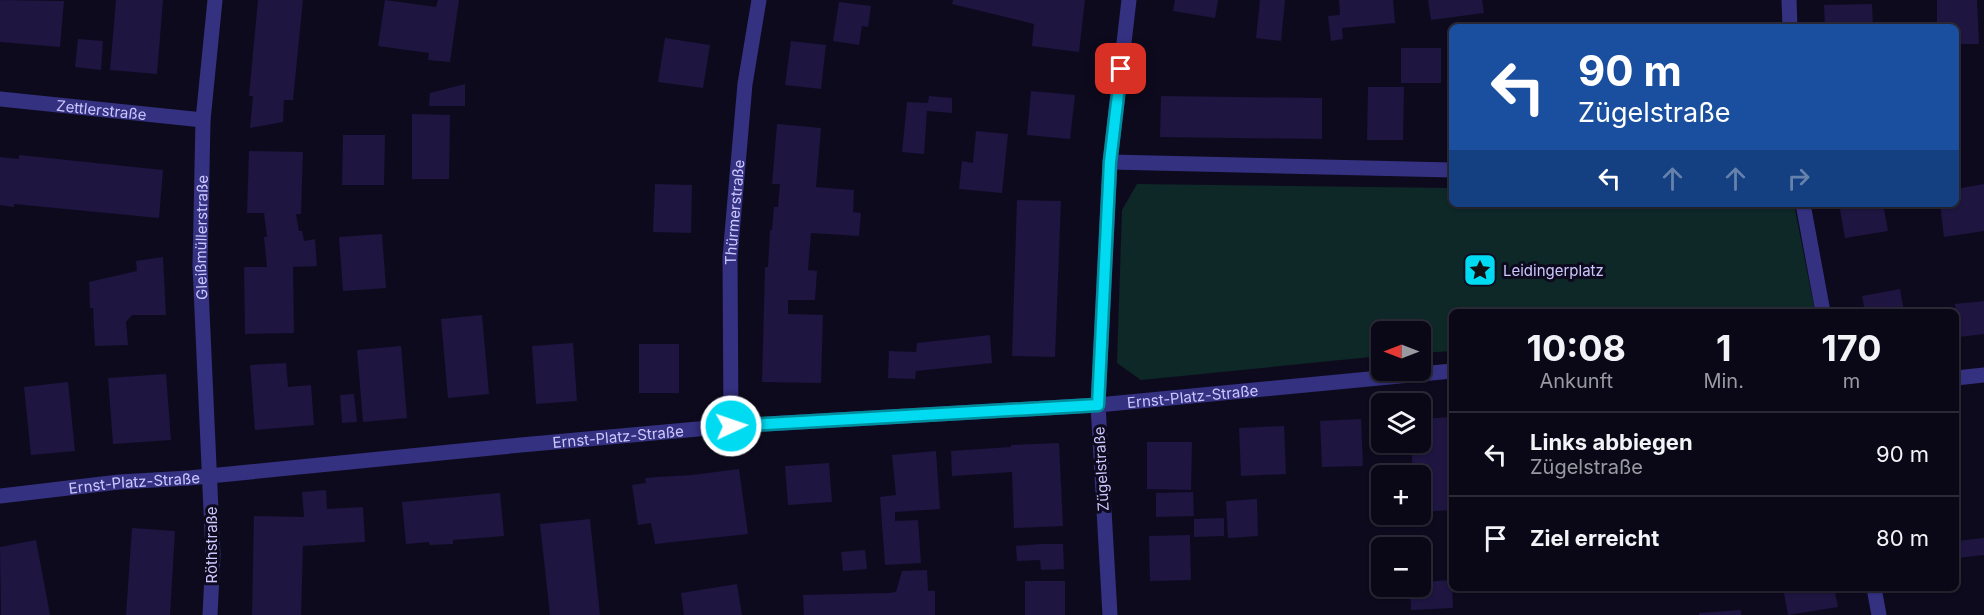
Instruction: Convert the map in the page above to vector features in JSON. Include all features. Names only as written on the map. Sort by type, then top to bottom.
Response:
[{"type":"street","name":"Gleißmüllerstraße","points":[[209,475],[200,284],[203,120],[215,0]]},
{"type":"street","name":"Thürmerstraße","points":[[731,426],[730,257],[745,84],[759,0]]},
{"type":"street","name":"Zügelstraße","points":[[1110,615],[1098,405],[1110,162],[1128,0]]},
{"type":"street","points":[[1789,0],[1791,24]]},
{"type":"street","name":"Zettlerstraße","points":[[0,99],[203,120]]},
{"type":"street","points":[[1110,162],[1449,170]]},
{"type":"street","points":[[1804,207],[1822,309]]},
{"type":"street","name":"Ernst-Platz-Straße","points":[[0,496],[119,482],[731,426],[1098,405],[1449,371]]},
{"type":"street","points":[[1959,378],[1984,375]]},
{"type":"street","name":"Röthstraße","points":[[209,475],[213,555],[210,615]]},
{"type":"street","points":[[1875,591],[1879,615]]},
{"type":"green space","points":[[1137,184],[1449,188],[1449,207],[1795,207],[1814,309],[1449,309],[1449,351],[1431,352],[1431,321],[1371,321],[1371,357],[1141,380],[1117,363],[1122,210]]},
{"type":"building","points":[[0,0],[64,1],[60,47],[0,42]]},
{"type":"building","points":[[116,0],[163,0],[157,74],[110,70]]},
{"type":"building","points":[[258,0],[303,0],[293,100],[284,100],[283,122],[250,128],[253,96],[249,96]]},
{"type":"building","points":[[385,0],[436,7],[438,0],[459,0],[450,62],[428,60],[429,53],[378,46]]},
{"type":"building","points":[[953,0],[1085,0],[1079,52],[1032,46],[1034,24],[952,4]]},
{"type":"building","points":[[1175,0],[1218,0],[1215,18],[1173,11]]},
{"type":"building","points":[[1260,0],[1285,0],[1281,41],[1256,38]]},
{"type":"building","points":[[1339,0],[1393,0],[1395,23],[1342,28],[1343,39],[1331,41],[1328,16],[1340,15]]},
{"type":"building","points":[[1428,0],[1482,0],[1484,13],[1431,20]]},
{"type":"building","points":[[1937,0],[1977,0],[1979,44],[1959,44],[1959,24],[1937,24]]},
{"type":"building","points":[[839,2],[871,6],[868,27],[862,26],[859,45],[833,41]]},
{"type":"building","points":[[1872,4],[1873,24],[1825,24],[1824,5]]},
{"type":"building","points":[[665,38],[710,45],[703,88],[658,82]]},
{"type":"building","points":[[78,39],[103,41],[101,70],[75,67]]},
{"type":"building","points":[[791,41],[826,45],[821,89],[785,85]]},
{"type":"building","points":[[1401,48],[1441,48],[1441,83],[1401,83]]},
{"type":"building","points":[[465,84],[465,106],[429,106],[430,93]]},
{"type":"building","points":[[1368,87],[1404,87],[1403,140],[1367,140]]},
{"type":"building","points":[[1031,91],[1075,95],[1070,139],[1027,135]]},
{"type":"building","points":[[929,96],[952,98],[952,113],[927,111],[924,154],[902,152],[907,102],[928,103]]},
{"type":"building","points":[[1161,96],[1322,98],[1322,139],[1160,137]]},
{"type":"building","points":[[412,114],[450,115],[449,179],[412,179]]},
{"type":"building","points":[[777,124],[821,128],[816,187],[854,190],[853,212],[861,213],[859,236],[811,233],[808,270],[817,271],[815,300],[788,300],[788,314],[823,315],[821,383],[762,382],[765,267],[768,267],[770,230],[772,230],[774,207],[778,207],[780,184],[772,184]]},
{"type":"building","points":[[976,131],[1008,134],[1002,193],[959,189],[962,161],[973,163]]},
{"type":"building","points":[[343,135],[385,135],[384,185],[342,185]]},
{"type":"building","points":[[249,151],[303,152],[301,214],[296,214],[299,231],[302,231],[304,241],[315,239],[317,266],[293,267],[294,333],[245,334],[244,267],[267,267],[264,213],[247,213]]},
{"type":"building","points":[[19,155],[163,170],[159,218],[14,204],[14,207],[0,205],[0,157],[19,159]]},
{"type":"building","points":[[655,184],[692,185],[691,233],[653,232]]},
{"type":"building","points":[[1984,184],[1984,231],[1944,237],[1940,207],[1959,207],[1959,188]]},
{"type":"building","points":[[1017,200],[1061,201],[1055,357],[1012,356]]},
{"type":"building","points":[[1840,207],[1884,207],[1888,231],[1845,238]]},
{"type":"building","points":[[382,234],[386,288],[343,291],[339,237]]},
{"type":"building","points":[[163,257],[166,315],[132,315],[126,322],[128,345],[95,346],[89,282],[137,271],[136,261]]},
{"type":"building","points":[[1900,289],[1903,309],[1864,309],[1862,296]]},
{"type":"building","points":[[1984,301],[1984,334],[1959,337],[1959,309],[1956,309],[1955,304]]},
{"type":"building","points":[[482,315],[489,394],[448,398],[441,319]]},
{"type":"building","points":[[990,335],[992,363],[916,371],[915,379],[888,378],[889,351],[916,352],[917,343]]},
{"type":"building","points":[[573,343],[577,401],[536,404],[532,346]]},
{"type":"building","points":[[639,344],[679,344],[679,393],[639,393]]},
{"type":"building","points":[[401,346],[407,418],[363,422],[357,350]]},
{"type":"building","points":[[286,363],[288,387],[311,385],[314,425],[255,430],[250,365]]},
{"type":"building","points":[[166,374],[171,440],[113,444],[108,378]]},
{"type":"building","points":[[68,382],[75,451],[31,455],[24,387]]},
{"type":"building","points":[[354,394],[357,422],[342,423],[340,395]]},
{"type":"building","points":[[1449,417],[1449,510],[1431,511],[1431,465],[1412,465],[1412,453],[1431,453],[1431,418]]},
{"type":"building","points":[[1361,419],[1363,466],[1322,467],[1320,421]]},
{"type":"building","points":[[1284,426],[1286,474],[1241,476],[1239,428]]},
{"type":"building","points":[[1147,442],[1192,442],[1191,490],[1147,489]]},
{"type":"building","points":[[1059,443],[1063,526],[1014,528],[1012,472],[952,476],[951,451]]},
{"type":"building","points":[[936,451],[940,509],[895,512],[895,521],[918,520],[921,563],[885,565],[880,497],[896,495],[892,455]]},
{"type":"building","points":[[829,463],[832,502],[788,505],[785,466]]},
{"type":"building","points":[[739,469],[748,534],[655,544],[651,523],[638,525],[632,485],[646,483],[645,478]]},
{"type":"building","points":[[326,490],[327,509],[363,507],[365,542],[303,546],[301,615],[252,615],[254,516],[304,517],[302,492]]},
{"type":"building","points":[[1193,492],[1194,516],[1156,517],[1156,493]]},
{"type":"building","points":[[500,493],[504,536],[453,540],[453,544],[429,545],[429,542],[406,544],[402,502]]},
{"type":"building","points":[[1257,499],[1258,536],[1228,538],[1226,501]]},
{"type":"building","points":[[1224,518],[1224,536],[1194,537],[1194,519]]},
{"type":"building","points":[[590,519],[600,615],[550,615],[540,524]]},
{"type":"building","points":[[132,528],[175,531],[170,615],[126,615]]},
{"type":"building","points":[[1190,535],[1191,580],[1150,581],[1149,536]]},
{"type":"building","points":[[1984,538],[1984,555],[1959,558],[1959,541]]},
{"type":"building","points":[[36,540],[50,615],[1,615],[0,547]]},
{"type":"building","points":[[1063,544],[1064,569],[1041,570],[1040,560],[1017,561],[1016,546]]},
{"type":"building","points":[[865,550],[867,569],[843,571],[841,552]]},
{"type":"building","points":[[927,570],[928,591],[935,591],[935,615],[804,615],[803,595],[896,592],[902,571]]},
{"type":"building","points":[[1449,580],[1449,591],[1452,591],[1453,608],[1411,610],[1410,597],[1431,597],[1431,581]]},
{"type":"building","points":[[1025,581],[1065,581],[1065,615],[1025,615]]},
{"type":"building","points":[[737,584],[742,615],[684,615],[681,593]]},
{"type":"building","points":[[1784,591],[1835,591],[1838,607],[1788,615]]},
{"type":"building","points":[[1741,610],[1741,615],[1699,615],[1699,613]]},
{"type":"place","name":"Leidingerplatz","points":[[1480,270]]},
{"type":"route","points":[[731,426],[1098,405],[1110,162],[1121,69]]}]
